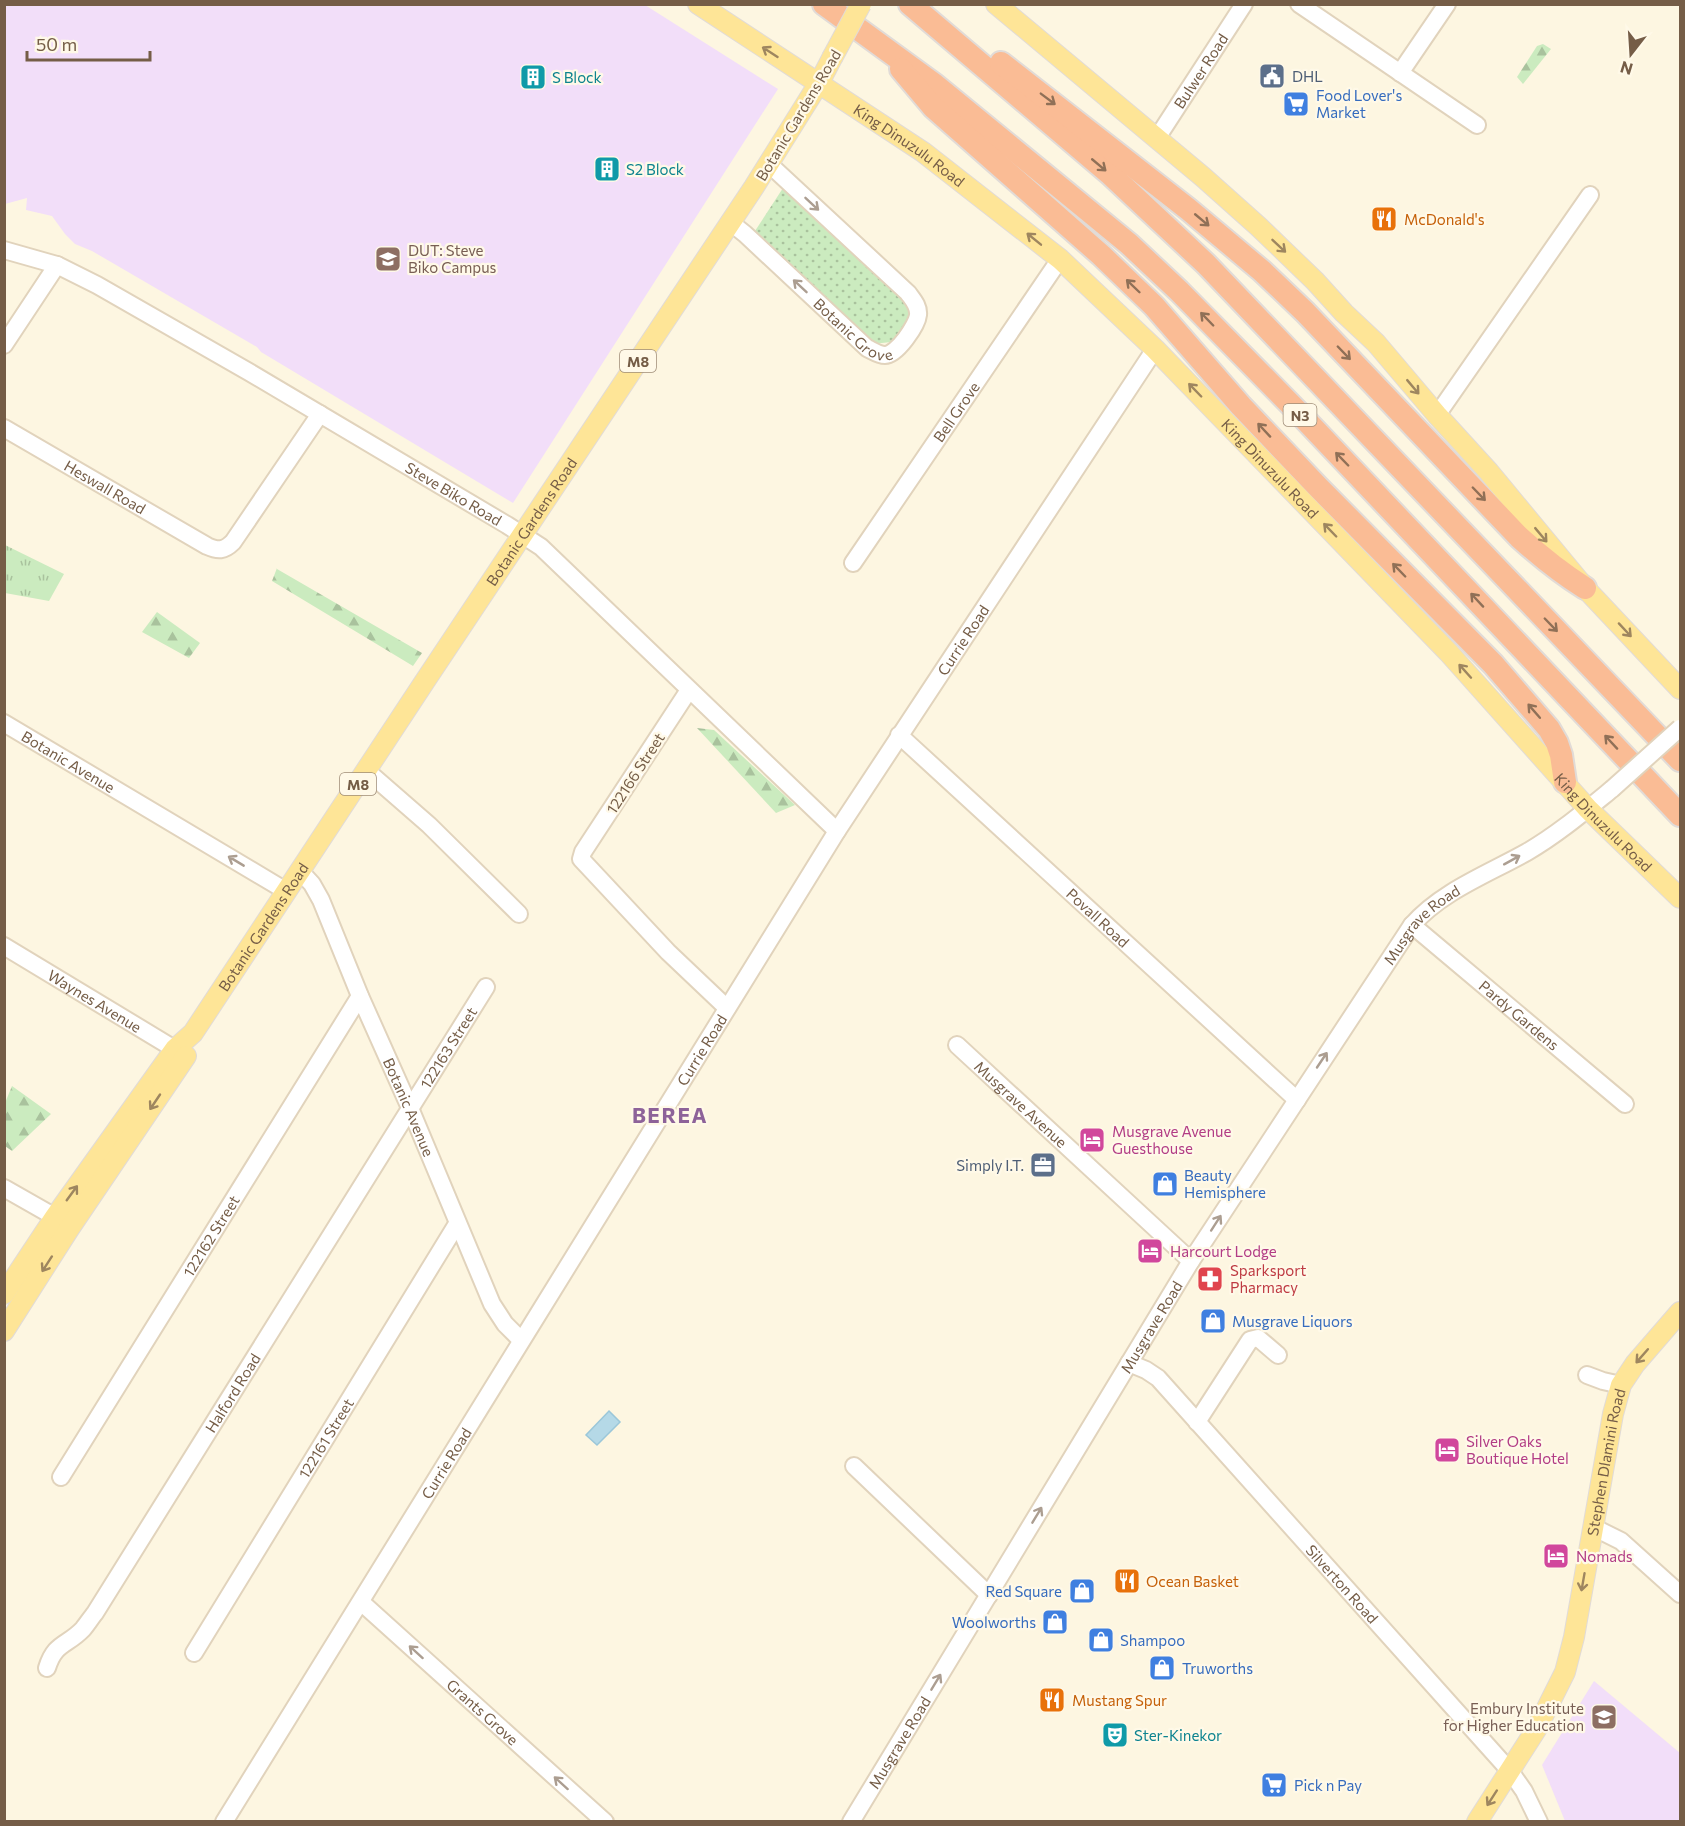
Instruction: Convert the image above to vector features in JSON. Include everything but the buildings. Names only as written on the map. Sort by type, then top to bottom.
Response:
[{"type":"highway","name":"N3","points":[[824,4],[944,92],[1111,229],[1179,291],[1305,420],[1680,815]]},
{"type":"highway","name":"N3","points":[[910,4],[1109,173],[1206,264],[1680,760]]},
{"type":"highway","points":[[916,4],[953,24],[969,36],[1188,209],[1262,271],[1305,312],[1519,537],[1564,575],[1585,588]]},
{"type":"highway","points":[[888,50],[902,71],[933,107],[1101,255],[1154,306],[1287,455],[1493,664],[1550,729],[1562,755],[1565,782]]},
{"type":"main road","name":"King Dinuzulu Road","points":[[698,4],[923,152],[1060,260],[1155,349],[1448,652],[1588,809],[1680,898]]},
{"type":"main road","name":"Botanic Gardens Road","points":[[4,1331],[286,891],[770,164],[819,83],[861,4]]},
{"type":"main road","points":[[996,4],[1259,226],[1315,281],[1376,344],[1489,472],[1585,588],[1680,689]]},
{"type":"main road","name":"Botanic Gardens Road","points":[[4,1294],[55,1217],[181,1053]]},
{"type":"main road","name":"Stephen Dlamini Road","points":[[1477,1821],[1537,1728],[1565,1672],[1574,1637],[1613,1414],[1621,1385],[1635,1364],[1680,1312]]},
{"type":"street","name":"Bulwer Road","points":[[1157,138],[1244,4]]},
{"type":"street","points":[[1299,4],[1477,124]]},
{"type":"street","points":[[1400,73],[1446,4]]},
{"type":"street","name":"Botanic Grove","points":[[730,222],[867,348],[886,355],[899,347],[917,320],[916,304],[908,293],[770,164]]},
{"type":"street","points":[[1437,415],[1590,195]]},
{"type":"street","name":"Steve Biko Road","points":[[4,250],[57,265],[107,290],[320,414],[541,547],[837,831]]},
{"type":"street","name":"Bell Grove","points":[[853,563],[1060,260]]},
{"type":"street","points":[[4,345],[57,265]]},
{"type":"street","name":"Currie Road","points":[[224,1821],[837,831],[1155,349]]},
{"type":"street","name":"Heswall Road","points":[[4,428],[207,546],[219,550],[232,542],[320,414]]},
{"type":"street","name":"122166 Street","points":[[689,690],[581,857],[582,861],[668,952],[727,1008]]},
{"type":"street","name":"Botanic Avenue","points":[[4,723],[286,891]]},
{"type":"street","name":"Musgrave Road","points":[[851,1821],[1191,1261],[1412,926],[1432,906],[1529,850],[1588,809],[1680,728]]},
{"type":"street","name":"Povall Road","points":[[899,735],[1297,1100]]},
{"type":"street","points":[[367,771],[429,825],[519,914]]},
{"type":"street","name":"Botanic Avenue","points":[[300,871],[312,884],[321,900],[492,1304],[505,1324],[521,1340]]},
{"type":"street","name":"Pardy Gardens","points":[[1412,926],[1624,1104]]},
{"type":"street","name":"Waynes Avenue","points":[[4,946],[181,1053]]},
{"type":"street","name":"122163 Street","points":[[410,1108],[486,987]]},
{"type":"street","name":"122162 Street","points":[[61,1477],[360,996]]},
{"type":"street","name":"Musgrave Avenue","points":[[957,1045],[1191,1261]]},
{"type":"street","name":"Halford Road","points":[[47,1668],[56,1648],[82,1630],[95,1613],[410,1108]]},
{"type":"street","points":[[4,1188],[55,1217]]},
{"type":"street","name":"122161 Street","points":[[194,1653],[457,1224]]},
{"type":"street","points":[[1197,1422],[1250,1340],[1258,1338],[1278,1355]]},
{"type":"street","name":"Silverton Road","points":[[1129,1363],[1158,1378],[1510,1771],[1524,1791],[1539,1821]]},
{"type":"street","points":[[1587,1375],[1621,1385]]},
{"type":"street","points":[[855,1466],[989,1595]]},
{"type":"street","points":[[1593,1527],[1621,1541],[1680,1594]]},
{"type":"street","name":"Grants Grove","points":[[361,1602],[605,1821]]},
{"type":"shaded area","name":"DUT: Steve Biko Campus","points":[[5,4],[645,5],[778,89],[513,503],[261,352],[257,347],[92,251],[75,244],[52,216],[26,210],[27,198],[5,204]]},
{"type":"shaded area","name":"Embury Institute for Higher Education","points":[[1594,1681],[1680,1753],[1680,1821],[1565,1821],[1542,1765]]},
{"type":"green space","points":[[1543,44],[1551,49],[1523,84],[1517,77],[1537,46]]},
{"type":"green space","points":[[783,188],[788,188],[908,304],[905,325],[891,342],[873,344],[755,231]]},
{"type":"green space","points":[[5,545],[64,574],[49,601],[5,593]]},
{"type":"green space","points":[[277,568],[422,653],[413,666],[272,581]]},
{"type":"green space","points":[[157,612],[200,643],[189,658],[142,632]]},
{"type":"green space","points":[[697,728],[714,730],[795,805],[776,813]]},
{"type":"green space","points":[[12,1086],[51,1114],[12,1151],[5,1146],[5,1103]]},
{"type":"water","points":[[609,1411],[620,1422],[597,1445],[586,1435]]},
{"type":"place","name":"DHL","points":[[1272,76]]},
{"type":"place","name":"S Block","points":[[533,77]]},
{"type":"place","name":"Food Lover's Market","points":[[1296,104]]},
{"type":"place","name":"S2 Block","points":[[607,169]]},
{"type":"place","name":"McDonald's","points":[[1384,219]]},
{"type":"place","name":"DUT: Steve Biko Campus","points":[[388,259]]},
{"type":"place","name":"Musgrave Avenue Guesthouse","points":[[1092,1140]]},
{"type":"place","name":"Simply I.T.","points":[[1043,1165]]},
{"type":"place","name":"Beauty Hemisphere","points":[[1165,1184]]},
{"type":"place","name":"Harcourt Lodge","points":[[1150,1251]]},
{"type":"place","name":"Sparksport Pharmacy","points":[[1210,1279]]},
{"type":"place","name":"Musgrave Liquors","points":[[1213,1321]]},
{"type":"place","name":"Silver Oaks Boutique Hotel","points":[[1447,1450]]},
{"type":"place","name":"Nomads","points":[[1556,1556]]},
{"type":"place","name":"Ocean Basket","points":[[1127,1581]]},
{"type":"place","name":"Red Square","points":[[1082,1591]]},
{"type":"place","name":"Woolworths","points":[[1055,1622]]},
{"type":"place","name":"Shampoo","points":[[1101,1640]]},
{"type":"place","name":"Truworths","points":[[1162,1668]]},
{"type":"place","name":"Mustang Spur","points":[[1052,1700]]},
{"type":"place","name":"Embury Institute for Higher Education","points":[[1604,1717]]},
{"type":"place","name":"Ster-Kinekor","points":[[1115,1735]]},
{"type":"place","name":"Pick n Pay","points":[[1274,1785]]},
{"type":"district","name":"BEREA","points":[[670,1114]]}]
